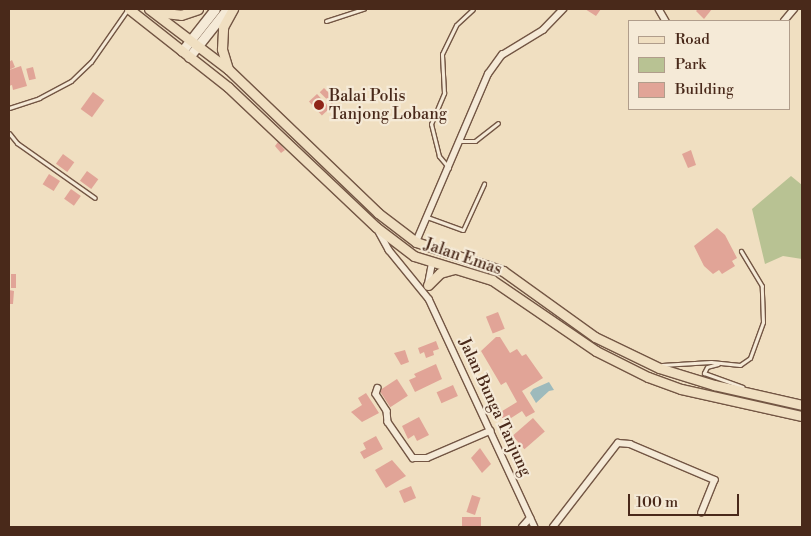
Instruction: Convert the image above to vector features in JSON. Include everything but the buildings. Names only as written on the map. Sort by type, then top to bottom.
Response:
[{"type":"main road","name":"Jalan Emas","points":[[129,9],[283,136],[376,227],[402,248],[432,264],[479,274],[505,287],[596,351],[648,377],[690,391],[802,416]]},
{"type":"main road","points":[[152,10],[181,15],[198,9]]},
{"type":"main road","points":[[228,69],[222,49],[223,27],[233,9]]},
{"type":"main road","name":"Jalan Emas","points":[[152,10],[228,69],[378,213],[416,242],[503,271],[595,337],[652,365],[682,377],[802,405]]},
{"type":"main road","points":[[416,242],[429,252],[432,264]]},
{"type":"main road","points":[[428,285],[440,273],[454,269]]},
{"type":"street","points":[[194,43],[215,9]]},
{"type":"street","points":[[185,54],[228,9]]},
{"type":"street","points":[[416,242],[494,65],[502,55],[543,30],[563,9]]},
{"type":"street","points":[[659,9],[665,20]]},
{"type":"street","points":[[785,20],[794,9]]},
{"type":"street","points":[[376,227],[390,250],[429,298]]},
{"type":"street","points":[[429,298],[428,285],[432,264]]},
{"type":"street","name":"Jalan Bunga Tanjung","points":[[429,298],[535,527]]},
{"type":"street","points":[[378,388],[376,394],[387,411],[388,422],[413,458],[427,458],[490,431]]},
{"type":"street","points":[[553,527],[618,443],[630,444],[719,482],[702,514]]},
{"type":"street","points":[[522,527],[530,518]]},
{"type":"lane","points":[[9,108],[39,98],[76,77],[92,62],[129,9]]},
{"type":"lane","points":[[326,22],[364,9]]},
{"type":"lane","points":[[449,168],[439,156],[431,124],[444,93],[442,54],[456,25],[473,9]]},
{"type":"lane","points":[[461,141],[475,141],[498,124]]},
{"type":"lane","points":[[9,133],[17,143],[94,198]]},
{"type":"lane","points":[[428,218],[463,230],[484,184]]},
{"type":"lane","points":[[652,365],[718,363],[740,366],[748,360],[763,322],[762,286],[741,251]]},
{"type":"lane","points":[[718,363],[707,367],[704,373],[777,400]]},
{"type":"green space","points":[[791,176],[802,185],[802,259],[783,256],[765,264],[752,209]]},
{"type":"water","points":[[549,382],[554,390],[549,391],[536,403],[530,393],[533,389]]},
{"type":"place","name":"Balai Polis Tanjong Lobang","points":[[319,105]]}]
